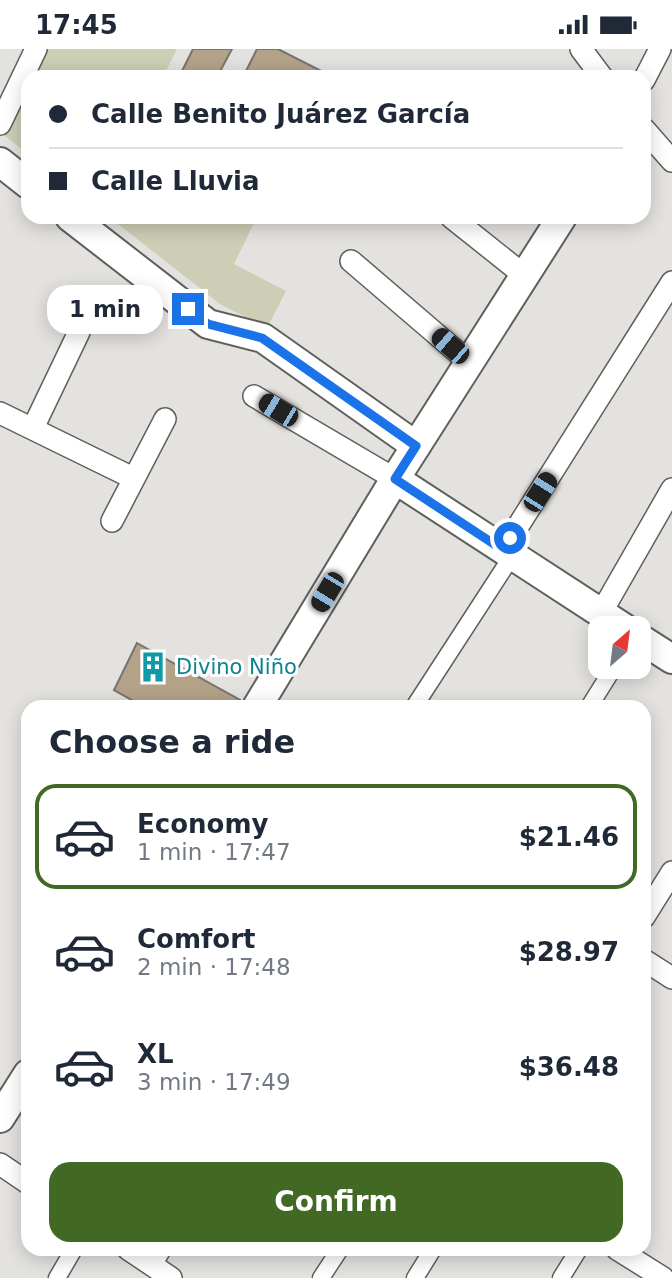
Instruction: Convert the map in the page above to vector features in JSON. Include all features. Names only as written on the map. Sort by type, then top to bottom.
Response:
[{"type":"street","points":[[26,70],[36,49]]},
{"type":"street","points":[[581,49],[597,70]]},
{"type":"street","points":[[650,70],[660,49]]},
{"type":"street","points":[[0,124],[21,80]]},
{"type":"street","points":[[651,137],[672,161]]},
{"type":"street","points":[[0,162],[21,178]]},
{"type":"street","points":[[79,224],[208,324],[262,338],[416,446]]},
{"type":"street","points":[[460,224],[525,276]]},
{"type":"street","points":[[263,700],[395,479],[558,224]]},
{"type":"street","points":[[351,261],[470,363]]},
{"type":"street","points":[[418,700],[672,282]]},
{"type":"street","points":[[33,428],[79,332]]},
{"type":"street","points":[[254,396],[395,479],[604,616]]},
{"type":"street","points":[[0,412],[133,478]]},
{"type":"street","points":[[112,521],[165,419]]},
{"type":"street","points":[[614,616],[672,489]]},
{"type":"street","points":[[651,646],[672,659]]},
{"type":"street","points":[[593,700],[606,679]]},
{"type":"street","points":[[651,906],[672,872]]},
{"type":"street","points":[[651,964],[672,978]]},
{"type":"street","points":[[0,1118],[21,1085]]},
{"type":"street","points":[[0,1164],[21,1178]]},
{"type":"street","points":[[57,1278],[70,1256]]},
{"type":"street","points":[[321,1278],[335,1256]]},
{"type":"street","points":[[415,1278],[429,1256]]},
{"type":"street","points":[[561,1278],[575,1256]]},
{"type":"street","points":[[628,1256],[663,1278]]},
{"type":"street","points":[[158,1258],[171,1278]]},
{"type":"green space","points":[[47,49],[177,49],[166,70],[36,70]]},
{"type":"green space","points":[[21,100],[21,148],[4,135]]},
{"type":"green space","points":[[118,224],[254,224],[234,264],[286,291],[267,328],[220,304]]},
{"type":"building","points":[[193,49],[232,49],[221,70],[182,70]]},
{"type":"building","points":[[257,49],[278,49],[319,70],[246,70]]},
{"type":"building","name":"Divino Niño","points":[[137,643],[240,700],[132,700],[114,690]]},
{"type":"place","name":"Divino Niño","points":[[153,667]]},
{"type":"route","points":[[188,309],[208,324],[262,338],[416,446],[395,479],[503,550],[510,538]]}]
